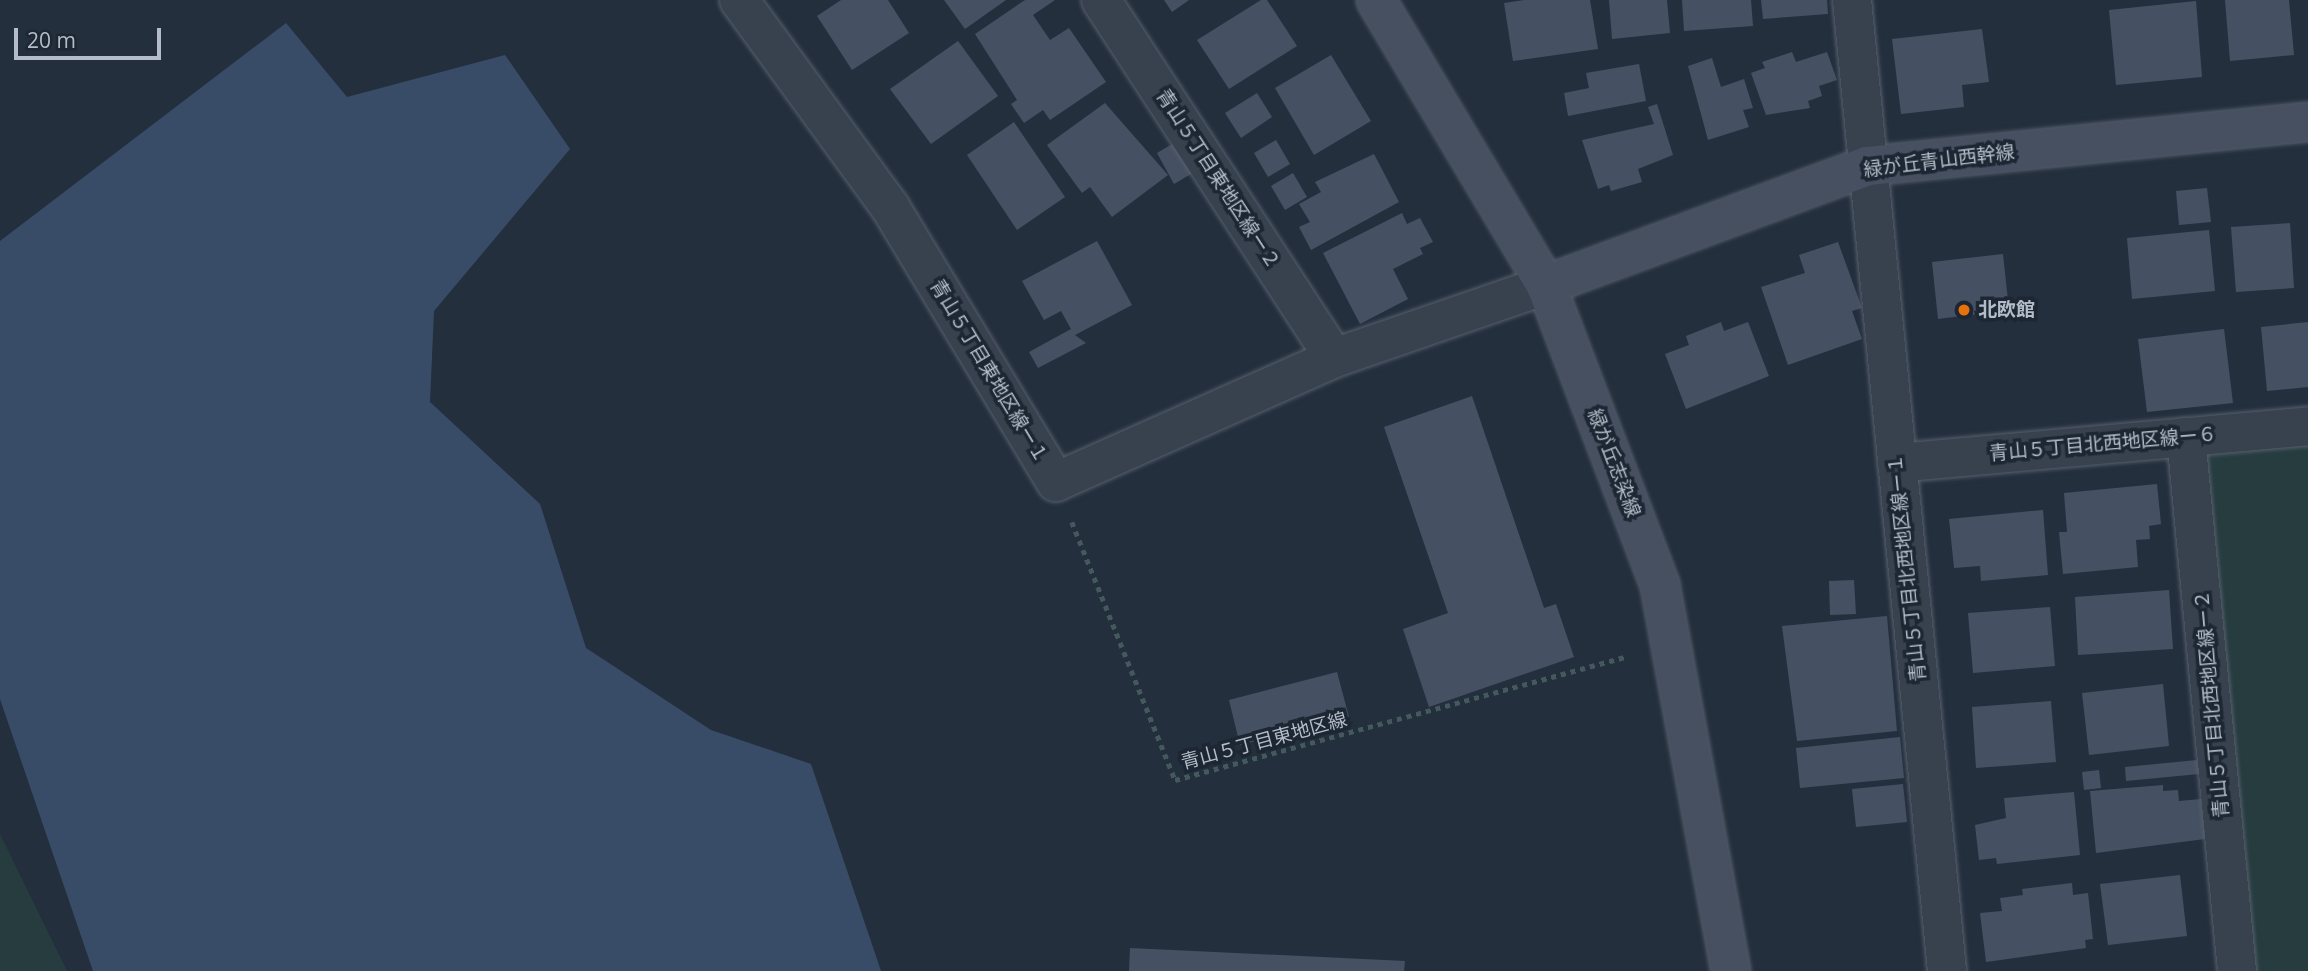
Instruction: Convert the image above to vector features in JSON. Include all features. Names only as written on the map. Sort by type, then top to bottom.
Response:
[{"type":"street","name":"青山５丁目東地区線ー１","points":[[739,0],[890,207],[1056,482],[1334,358],[1546,285]]},
{"type":"street","name":"青山５丁目東地区線ー２","points":[[1101,0],[1334,358]]},
{"type":"street","name":"緑が丘志染線","points":[[1376,0],[1546,285],[1660,585],[1731,971]]},
{"type":"street","name":"青山５丁目北西地区線ー１","points":[[1852,0],[1947,971]]},
{"type":"street","name":"緑が丘青山西幹線","points":[[1546,285],[1868,166],[2308,122]]},
{"type":"street","name":"青山５丁目北西地区線ー６","points":[[1897,463],[2308,426]]},
{"type":"street","name":"青山５丁目北西地区線ー２","points":[[2186,437],[2237,971]]},
{"type":"path","name":"青山５丁目東地区線","points":[[1056,482],[1175,780],[1670,644]]},
{"type":"green space","points":[[2308,426],[2308,971],[2237,971],[2186,437]]},
{"type":"green space","points":[[0,834],[67,971],[0,971]]},
{"type":"water","points":[[286,23],[347,97],[505,55],[570,149],[434,311],[430,402],[540,504],[586,648],[711,730],[811,764],[881,971],[93,971],[0,699],[0,241]]},
{"type":"building","points":[[841,0],[888,0],[909,33],[852,70],[817,16]]},
{"type":"building","points":[[944,0],[1006,0],[965,29]]},
{"type":"building","points":[[1025,0],[1055,0],[1033,15],[1050,40],[1069,28],[1106,82],[1050,120],[1043,110],[1024,123],[1011,104],[1017,100],[975,34]]},
{"type":"building","points":[[1164,0],[1189,0],[1172,12]]},
{"type":"building","points":[[1261,0],[1267,0],[1297,46],[1229,89],[1197,40]]},
{"type":"building","points":[[1524,0],[1590,0],[1598,49],[1513,61],[1504,3]]},
{"type":"building","points":[[1609,0],[1667,0],[1670,33],[1612,39]]},
{"type":"building","points":[[1682,0],[1751,0],[1753,26],[1684,31]]},
{"type":"building","points":[[1761,0],[1827,0],[1828,14],[1763,19]]},
{"type":"building","points":[[2225,0],[2289,0],[2294,55],[2230,61]]},
{"type":"building","points":[[2196,1],[2202,77],[2116,85],[2109,10]]},
{"type":"building","points":[[1982,29],[1989,82],[1962,85],[1964,107],[1901,114],[1892,39]]},
{"type":"building","points":[[958,41],[998,96],[931,144],[890,89]]},
{"type":"building","points":[[1792,52],[1796,62],[1827,52],[1837,80],[1819,86],[1822,96],[1808,101],[1810,108],[1766,115],[1751,73],[1765,68],[1762,62]]},
{"type":"building","points":[[1331,55],[1371,121],[1314,155],[1275,88]]},
{"type":"building","points":[[1712,58],[1721,87],[1744,79],[1753,108],[1743,110],[1749,127],[1708,140],[1688,66]]},
{"type":"building","points":[[1639,64],[1646,101],[1568,116],[1564,93],[1589,88],[1586,73]]},
{"type":"building","points":[[1257,93],[1272,117],[1241,138],[1225,113]]},
{"type":"building","points":[[1105,103],[1168,175],[1112,217],[1090,187],[1082,193],[1047,145]]},
{"type":"building","points":[[1657,104],[1673,155],[1638,169],[1642,182],[1611,191],[1609,185],[1598,189],[1582,140],[1654,124],[1648,107]]},
{"type":"building","points":[[1014,122],[1065,197],[1017,230],[967,155]]},
{"type":"building","points":[[1179,140],[1196,171],[1174,184],[1157,153]]},
{"type":"building","points":[[1276,140],[1290,164],[1268,177],[1254,153]]},
{"type":"building","points":[[1374,154],[1399,202],[1311,250],[1299,227],[1310,222],[1299,204],[1321,192],[1315,182]]},
{"type":"building","points":[[1293,173],[1307,197],[1285,210],[1271,186]]},
{"type":"building","points":[[2207,188],[2211,222],[2179,225],[2176,191]]},
{"type":"building","points":[[1402,213],[1407,224],[1420,218],[1433,242],[1420,248],[1423,254],[1393,269],[1408,299],[1360,324],[1323,253]]},
{"type":"building","points":[[2290,223],[2294,288],[2236,292],[2231,227]]},
{"type":"building","points":[[2209,230],[2215,291],[2132,299],[2127,238]]},
{"type":"building","points":[[1097,241],[1132,305],[1075,335],[1086,343],[1038,368],[1029,352],[1071,329],[1061,311],[1044,320],[1022,281]]},
{"type":"building","points":[[1838,242],[1862,308],[1852,311],[1862,339],[1788,365],[1761,287],[1805,273],[1799,255]]},
{"type":"building","points":[[2003,254],[2009,310],[1938,319],[1932,262]]},
{"type":"building","points":[[1721,322],[1724,331],[1748,322],[1769,376],[1686,409],[1665,354],[1689,345],[1686,336]]},
{"type":"building","points":[[2308,322],[2308,387],[2267,391],[2261,327]]},
{"type":"building","points":[[2224,329],[2233,403],[2147,412],[2138,339]]},
{"type":"building","points":[[1472,396],[1544,608],[1556,604],[1574,657],[1429,707],[1403,629],[1448,613],[1384,427]]},
{"type":"building","points":[[2157,484],[2161,524],[2149,526],[2150,539],[2136,540],[2138,567],[2063,574],[2059,532],[2067,532],[2064,493]]},
{"type":"building","points":[[2043,510],[2048,575],[1981,581],[1980,566],[1954,568],[1949,519]]},
{"type":"building","points":[[1854,580],[1856,614],[1830,615],[1829,581]]},
{"type":"building","points":[[2169,590],[2173,649],[2078,655],[2075,597]]},
{"type":"building","points":[[2050,607],[2055,666],[1973,673],[1968,613]]},
{"type":"building","points":[[1887,616],[1897,731],[1797,741],[1782,626]]},
{"type":"building","points":[[1337,672],[1349,717],[1240,745],[1229,700]]},
{"type":"building","points":[[2163,684],[2169,746],[2089,755],[2082,693]]},
{"type":"building","points":[[2051,701],[2056,762],[1976,768],[1972,707]]},
{"type":"building","points":[[1900,737],[1904,778],[1800,788],[1796,748]]},
{"type":"building","points":[[2197,760],[2199,774],[2126,781],[2125,767]]},
{"type":"building","points":[[2099,770],[2101,788],[2084,790],[2082,772]]},
{"type":"building","points":[[1903,784],[1907,822],[1856,827],[1852,789]]},
{"type":"building","points":[[2163,785],[2163,791],[2178,790],[2179,801],[2201,799],[2205,839],[2096,853],[2090,791]]},
{"type":"building","points":[[2074,792],[2080,855],[1997,864],[1996,858],[1979,860],[1975,825],[2006,818],[2004,798]]},
{"type":"building","points":[[2180,875],[2187,936],[2108,945],[2100,884]]},
{"type":"building","points":[[2072,883],[2073,895],[2088,893],[2093,939],[2085,940],[2086,948],[1986,962],[1980,913],[2002,911],[2000,898],[2023,895],[2022,889]]},
{"type":"building","points":[[1130,948],[1405,961],[1404,971],[1129,971]]},
{"type":"place","name":"北欧館","points":[[1964,310]]}]
